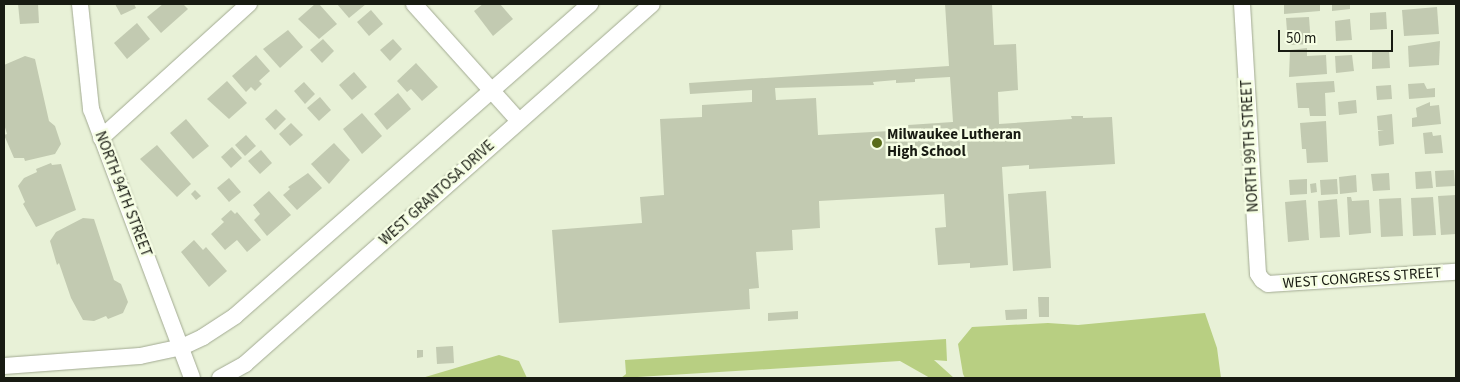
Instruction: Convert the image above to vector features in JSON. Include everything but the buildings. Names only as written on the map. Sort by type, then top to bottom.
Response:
[{"type":"street","name":"NORTH 94TH STREET","points":[[80,4],[90,109],[182,347],[192,378]]},
{"type":"street","points":[[101,138],[249,4]]},
{"type":"street","points":[[414,4],[519,120]]},
{"type":"street","points":[[4,366],[140,356],[182,347],[236,316],[590,4]]},
{"type":"street","name":"WEST GRANTOSA DRIVE","points":[[220,378],[245,364],[652,4]]},
{"type":"street","name":"NORTH 99TH STREET","points":[[1242,4],[1258,274],[1268,284]]},
{"type":"street","name":"WEST CONGRESS STREET","points":[[1268,284],[1456,272]]},
{"type":"green space","points":[[1205,313],[1217,348],[1221,378],[965,378],[963,374],[958,344],[972,327],[1048,323],[1078,325]]},
{"type":"green space","points":[[946,339],[947,361],[934,360],[954,378],[930,378],[900,361],[621,378],[626,374],[625,360]]},
{"type":"green space","points":[[499,355],[519,361],[527,378],[422,378]]},
{"type":"place","name":"Milwaukee Lutheran High School","points":[[877,143]]}]
